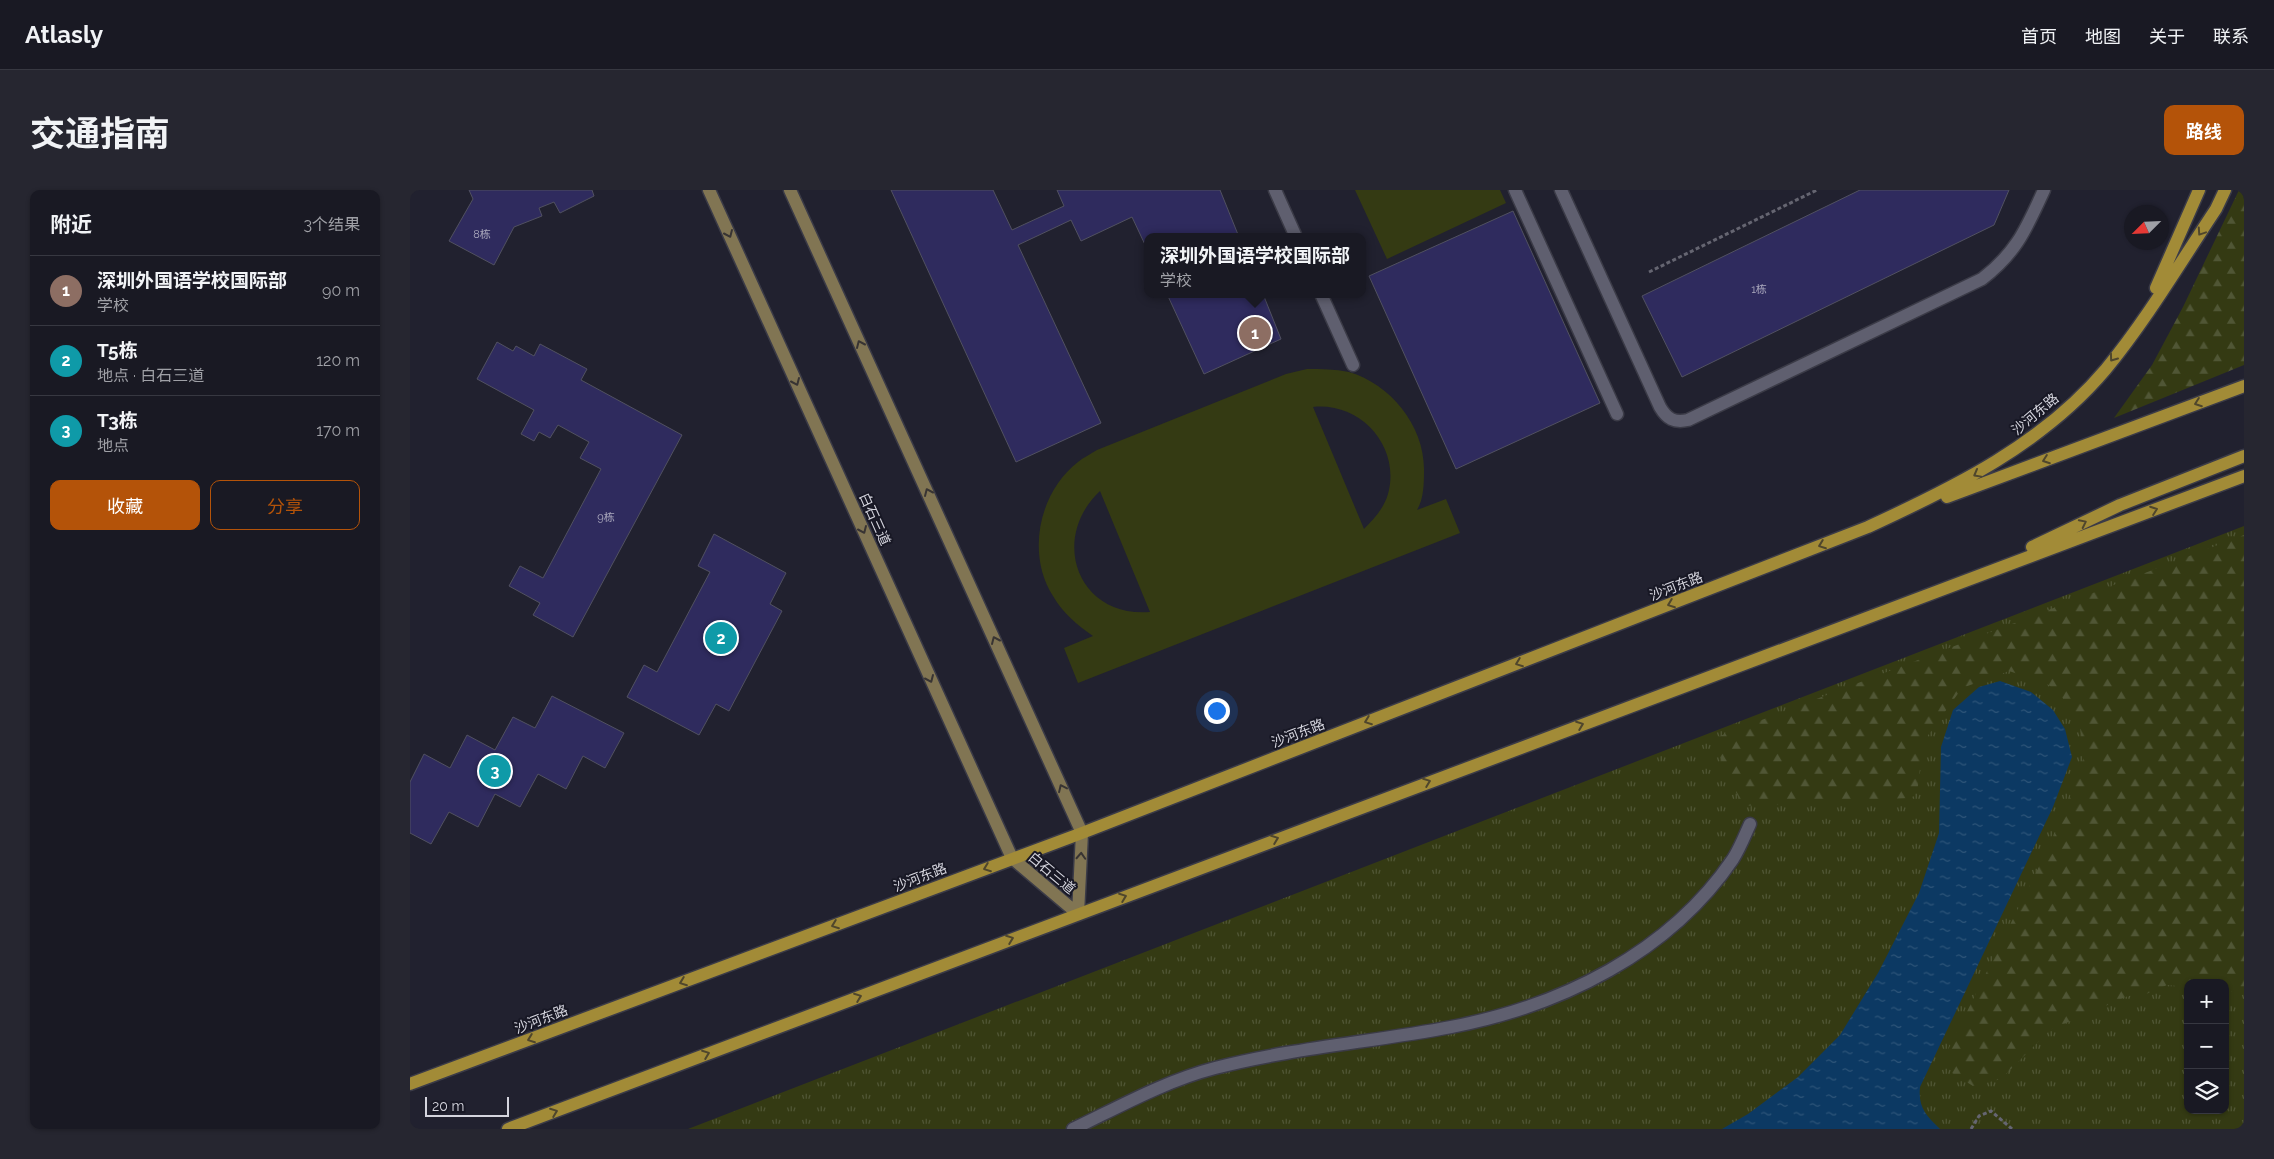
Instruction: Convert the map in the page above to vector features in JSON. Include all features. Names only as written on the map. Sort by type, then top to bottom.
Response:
[{"type":"main road","points":[[2142,319],[2199,190]]},
{"type":"main road","points":[[2142,319],[2216,210],[2225,190]]},
{"type":"main road","name":"沙河东路","points":[[410,1084],[1082,833],[1868,527],[1929,499],[1982,471],[2028,441],[2063,412],[2105,369],[2142,319]]},
{"type":"main road","points":[[1868,527],[2244,386]]},
{"type":"main road","points":[[1960,582],[2120,505],[2244,456]]},
{"type":"main road","points":[[508,1129],[2244,476]]},
{"type":"street","name":"白石三道","points":[[709,190],[1012,858],[1078,914]]},
{"type":"street","name":"白石三道","points":[[790,190],[1082,833],[1078,914]]},
{"type":"street","points":[[1275,190],[1294,233]]},
{"type":"street","points":[[1515,190],[1617,414]]},
{"type":"street","points":[[1562,190],[1660,407],[1666,417],[1677,422],[1696,416],[1982,279],[2000,265],[2018,244],[2044,190]]},
{"type":"street","points":[[1324,298],[1353,365]]},
{"type":"street","points":[[1073,1129],[1185,1077],[1245,1062],[1331,1045],[1452,1026],[1550,998],[1585,984],[1615,968],[1688,914],[1734,858],[1750,824]]},
{"type":"path","points":[[1649,272],[1816,190]]},
{"type":"path","points":[[1971,1129],[1979,1116],[1992,1111],[2012,1129]]},
{"type":"green space","points":[[1355,190],[1500,190],[1506,203],[1387,259]]},
{"type":"green space","points":[[2239,190],[2244,190],[2244,365],[2114,418],[2152,365],[2183,307]]},
{"type":"green space","points":[[1307,369],[1349,372],[1378,386],[1391,396],[1411,422],[1418,437],[1422,453],[1424,469],[1423,490],[1417,510],[1446,499],[1460,533],[1078,683],[1064,648],[1093,636],[1061,608],[1045,579],[1040,562],[1041,524],[1054,490],[1078,462],[1097,450],[1286,374]],"holes":[[[1313,407],[1331,407],[1347,412],[1361,420],[1383,444],[1389,460],[1388,494],[1381,509],[1364,529]],[[1100,491],[1150,612],[1125,610],[1105,602],[1089,589],[1079,572],[1074,552],[1076,531],[1085,510]]]},
{"type":"green space","points":[[2244,526],[2244,1129],[688,1129]]},
{"type":"green space","points":[[2244,535],[2244,992],[2229,991],[2229,979],[2184,979],[2184,987],[2167,985],[2144,995],[2128,996],[2050,1030],[2001,1079],[1973,1086],[1952,1073],[1946,1054],[2061,822],[2086,751],[2079,726],[2066,701],[2056,690],[2047,684],[2009,671],[1962,688],[1926,738],[1922,750],[1918,786],[1914,796],[1910,798],[1745,806],[1740,801],[1712,739]]},
{"type":"water","points":[[2000,681],[2031,692],[2053,710],[2065,729],[2072,757],[2053,807],[1920,1087],[1920,1100],[1924,1111],[1940,1129],[1722,1129],[1748,1114],[1798,1077],[1840,1035],[1878,973],[1919,893],[1939,833],[1941,747],[1953,710],[1979,687]]},
{"type":"building","points":[[469,190],[592,190],[594,196],[560,213],[554,202],[539,208],[542,216],[514,227],[494,265],[449,241],[473,199]]},
{"type":"building","points":[[891,190],[993,190],[1012,230],[1064,206],[1057,190],[1220,190],[1237,233],[1144,233],[1144,242],[1132,217],[1081,241],[1071,220],[1018,245],[1101,423],[1016,462]]},
{"type":"building","points":[[1860,190],[2009,190],[1994,225],[1682,377],[1642,296]]},
{"type":"building","points":[[1513,211],[1600,403],[1456,469],[1369,276]]},
{"type":"building","points":[[1169,298],[1265,298],[1281,339],[1204,374]]},
{"type":"building","points":[[497,342],[513,351],[516,346],[534,356],[540,344],[587,369],[581,380],[682,435],[573,637],[533,615],[540,603],[509,586],[520,566],[543,578],[601,469],[580,458],[589,442],[558,425],[550,438],[539,432],[534,441],[521,434],[534,410],[477,379]]},
{"type":"building","points":[[714,534],[786,573],[770,604],[782,611],[729,711],[716,704],[699,735],[627,697],[644,665],[657,672],[710,572],[698,566]]},
{"type":"building","points":[[552,696],[624,733],[605,768],[583,756],[566,789],[538,774],[520,807],[495,794],[478,827],[449,812],[431,844],[410,833],[410,782],[424,754],[450,768],[467,735],[495,750],[513,717],[535,728]]},
{"type":"place","name":"深圳外国语学校国际部","points":[[1255,333]]},
{"type":"place","name":"T5栋","points":[[721,638]]},
{"type":"place","name":"T3栋","points":[[495,771]]}]
